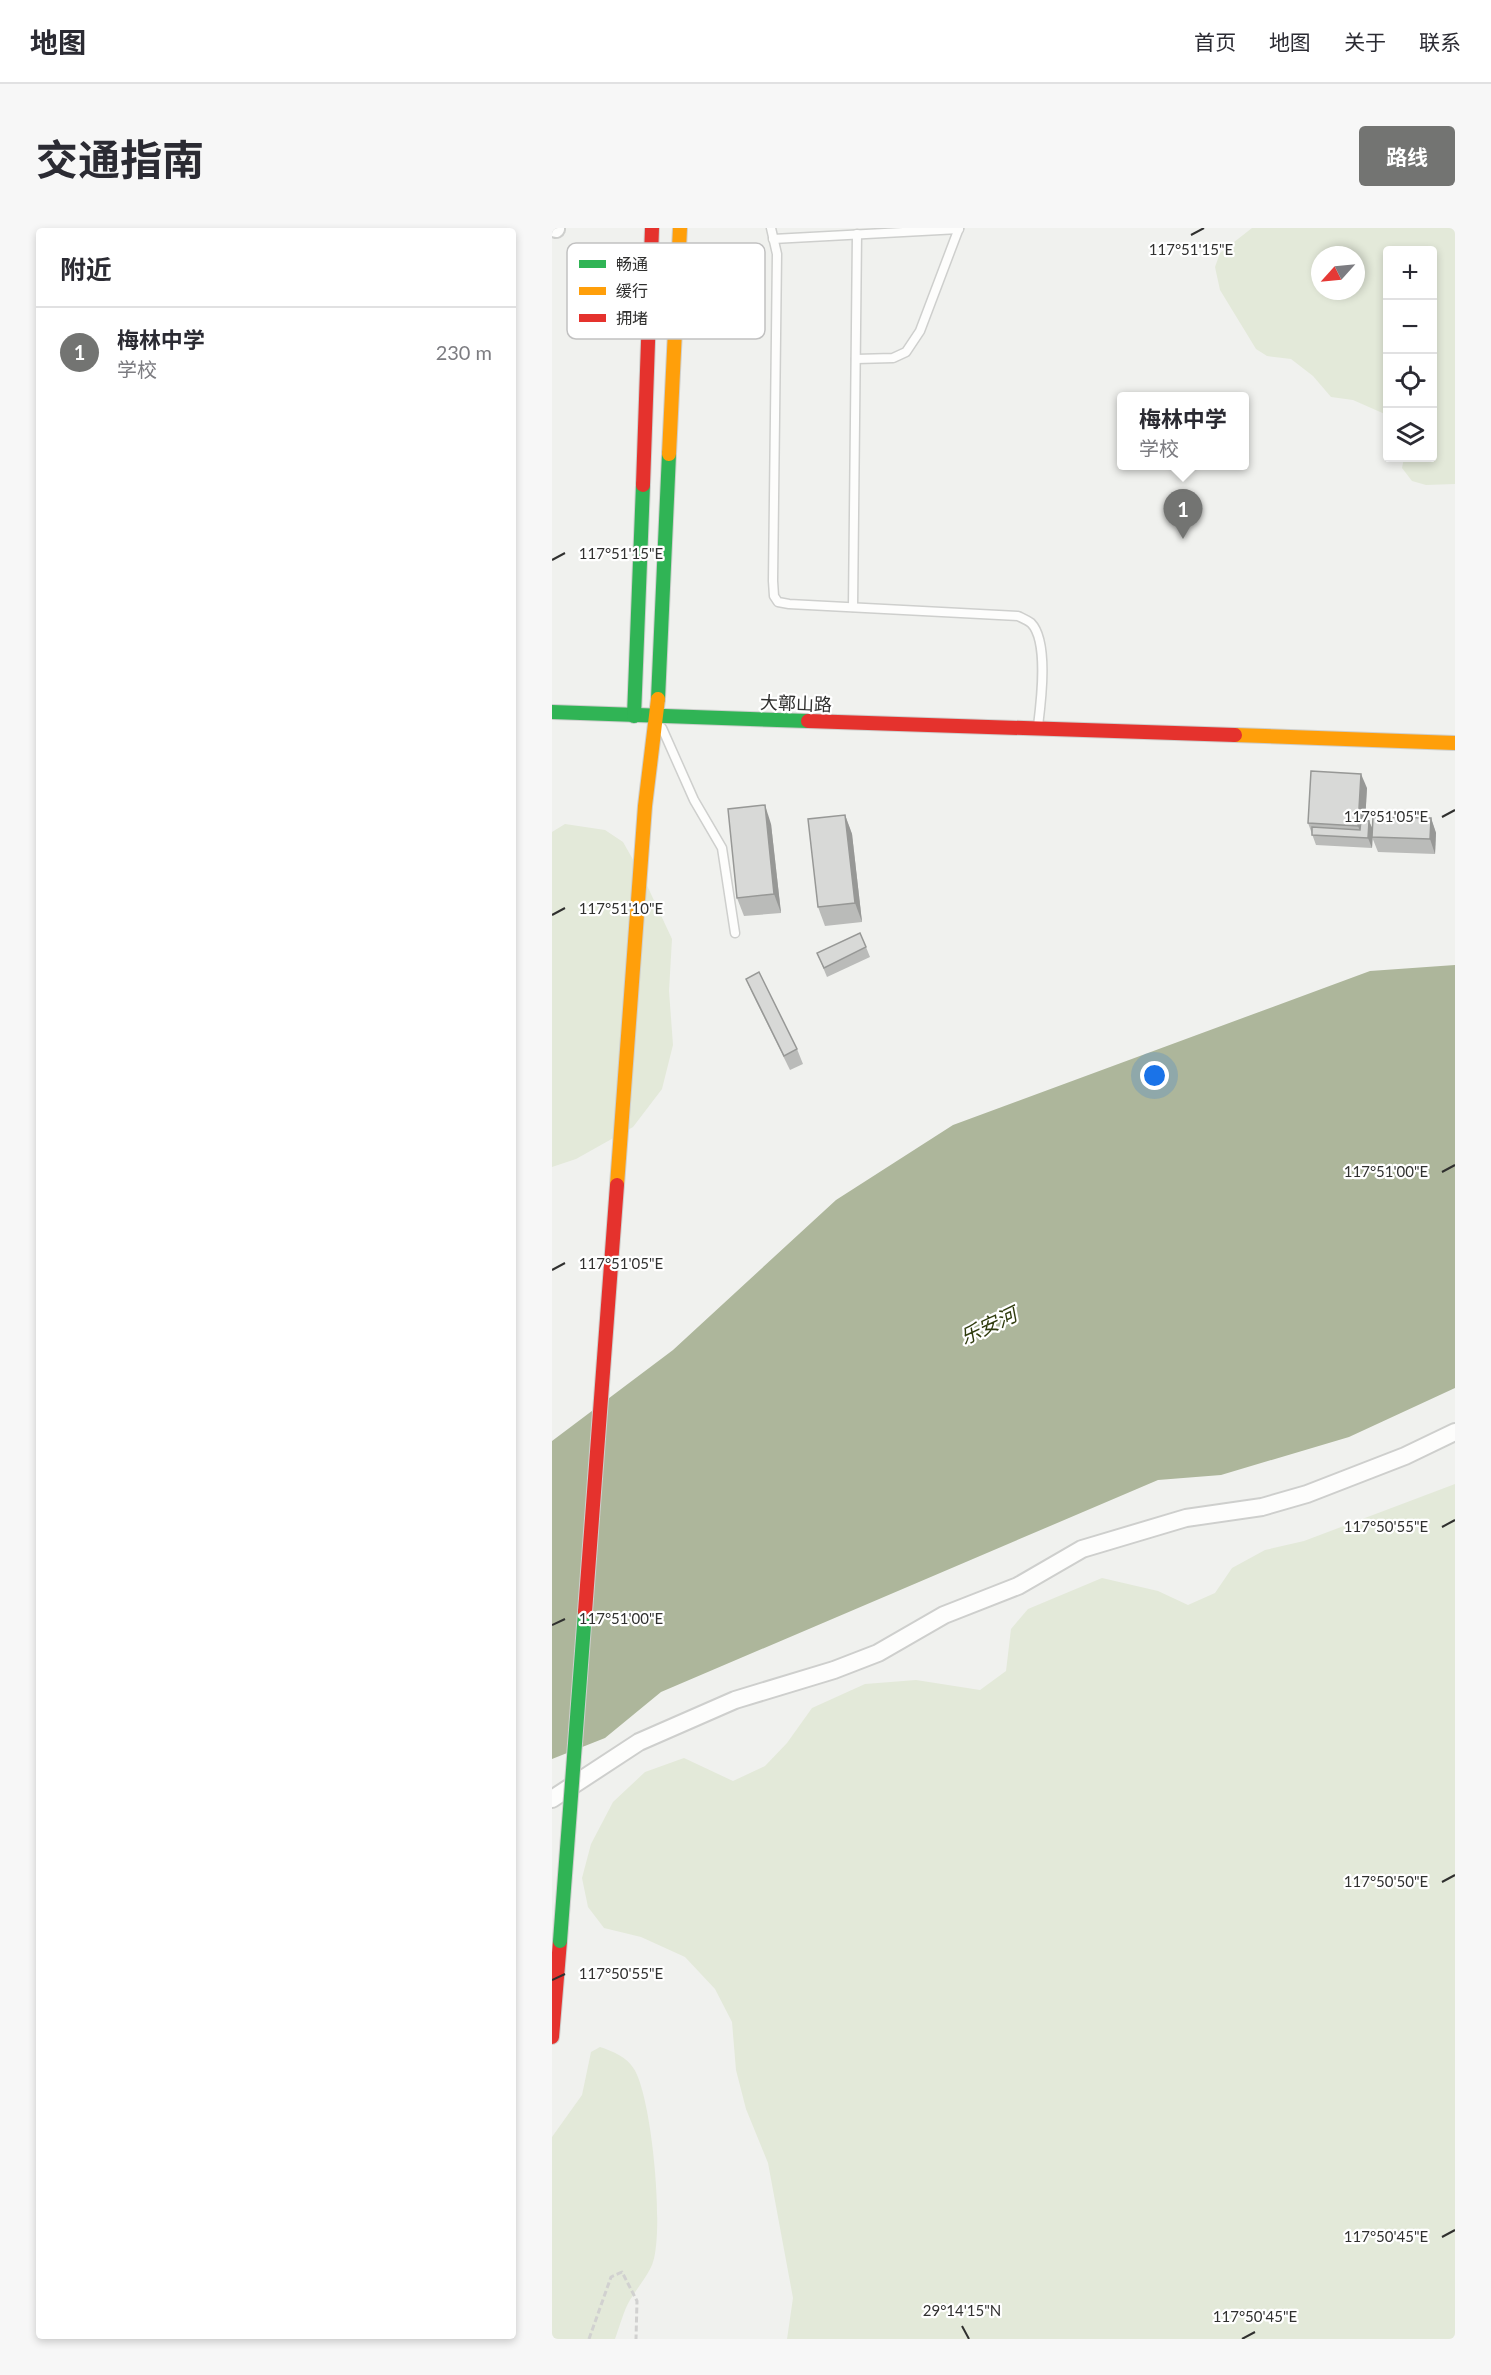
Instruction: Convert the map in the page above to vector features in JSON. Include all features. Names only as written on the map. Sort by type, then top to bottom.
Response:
[{"type":"main road","points":[[651,243],[652,228]]},
{"type":"main road","points":[[679,243],[680,228]]},
{"type":"main road","points":[[634,716],[648,339]]},
{"type":"main road","points":[[552,2037],[645,806],[657,717],[675,339]]},
{"type":"main road","name":"大鄣山路","points":[[552,712],[1455,742]]},
{"type":"street","points":[[552,1799],[639,1742],[735,1700],[834,1670],[878,1653],[944,1615],[1018,1586],[1082,1549],[1186,1518],[1262,1507],[1307,1494],[1405,1456],[1455,1432]]},
{"type":"lane","points":[[771,228],[777,254],[772,581],[774,596],[778,602],[789,604],[1018,616],[1032,624],[1038,637],[1043,677],[1038,729]]},
{"type":"lane","points":[[773,238],[838,232],[857,234],[886,230],[959,229],[920,332],[906,352],[893,358],[856,359]]},
{"type":"lane","points":[[853,608],[857,234]]},
{"type":"lane","points":[[657,717],[694,800],[722,848],[735,933]]},
{"type":"path","points":[[589,2339],[610,2277],[622,2272],[637,2301],[636,2339]]},
{"type":"shaded area","points":[[1252,228],[1455,228],[1455,484],[1426,485],[1412,481],[1402,468],[1403,462],[1437,462],[1437,246],[1383,246],[1383,413],[1353,400],[1331,397],[1313,376],[1291,359],[1267,356],[1256,349],[1220,290],[1215,267],[1220,253]]},
{"type":"shaded area","points":[[565,824],[605,830],[623,842],[644,879],[672,939],[669,991],[673,1045],[662,1089],[633,1127],[576,1159],[552,1167],[552,832]]},
{"type":"shaded area","points":[[1455,1484],[1455,2339],[787,2339],[793,2298],[768,2163],[746,2109],[736,2070],[732,2022],[715,1989],[685,1957],[641,1937],[604,1928],[588,1907],[582,1878],[591,1844],[613,1802],[645,1772],[684,1758],[733,1781],[765,1766],[787,1743],[812,1708],[865,1684],[916,1680],[980,1690],[1006,1671],[1011,1629],[1028,1609],[1102,1578],[1158,1591],[1188,1605],[1215,1593],[1232,1568],[1265,1550],[1304,1541]]},
{"type":"shaded area","points":[[600,2047],[627,2061],[634,2069],[640,2084],[655,2166],[656,2249],[652,2265],[623,2314],[615,2339],[552,2339],[552,2137],[582,2095],[591,2052]]},
{"type":"water","name":"乐安河","points":[[1455,965],[1455,1388],[1349,1437],[1221,1475],[1158,1480],[661,1692],[605,1738],[552,1759],[552,1441],[673,1350],[836,1200],[953,1125],[1370,971]]},
{"type":"building","points":[[1311,771],[1361,774],[1358,826],[1308,823]]},
{"type":"building","points":[[765,805],[774,894],[737,898],[728,809]]},
{"type":"building","points":[[845,815],[855,903],[818,907],[808,819]]},
{"type":"building","points":[[1373,817],[1431,818],[1430,839],[1372,837]]},
{"type":"building","points":[[1361,820],[1369,821],[1368,838],[1312,835],[1312,827],[1360,830]]},
{"type":"building","points":[[860,933],[866,947],[824,968],[817,953]]},
{"type":"building","points":[[759,972],[797,1049],[784,1056],[746,979]]},
{"type":"traffic: fast","points":[[658,699],[669,454]]},
{"type":"traffic: fast","points":[[634,716],[643,485]]},
{"type":"traffic: fast","points":[[552,712],[808,721]]},
{"type":"traffic: fast","points":[[560,1941],[585,1612]]},
{"type":"traffic: slow","points":[[679,243],[680,228]]},
{"type":"traffic: slow","points":[[669,454],[675,339]]},
{"type":"traffic: slow","points":[[617,1185],[645,806],[658,699]]},
{"type":"traffic: slow","points":[[1235,735],[1455,743]]},
{"type":"traffic: jam","points":[[651,243],[652,228]]},
{"type":"traffic: jam","points":[[643,485],[648,339]]},
{"type":"traffic: jam","points":[[808,721],[1235,735]]},
{"type":"traffic: jam","points":[[585,1612],[617,1185]]},
{"type":"traffic: jam","points":[[552,2037],[560,1941]]},
{"type":"place","name":"梅林中学","points":[[1183,539]]}]
